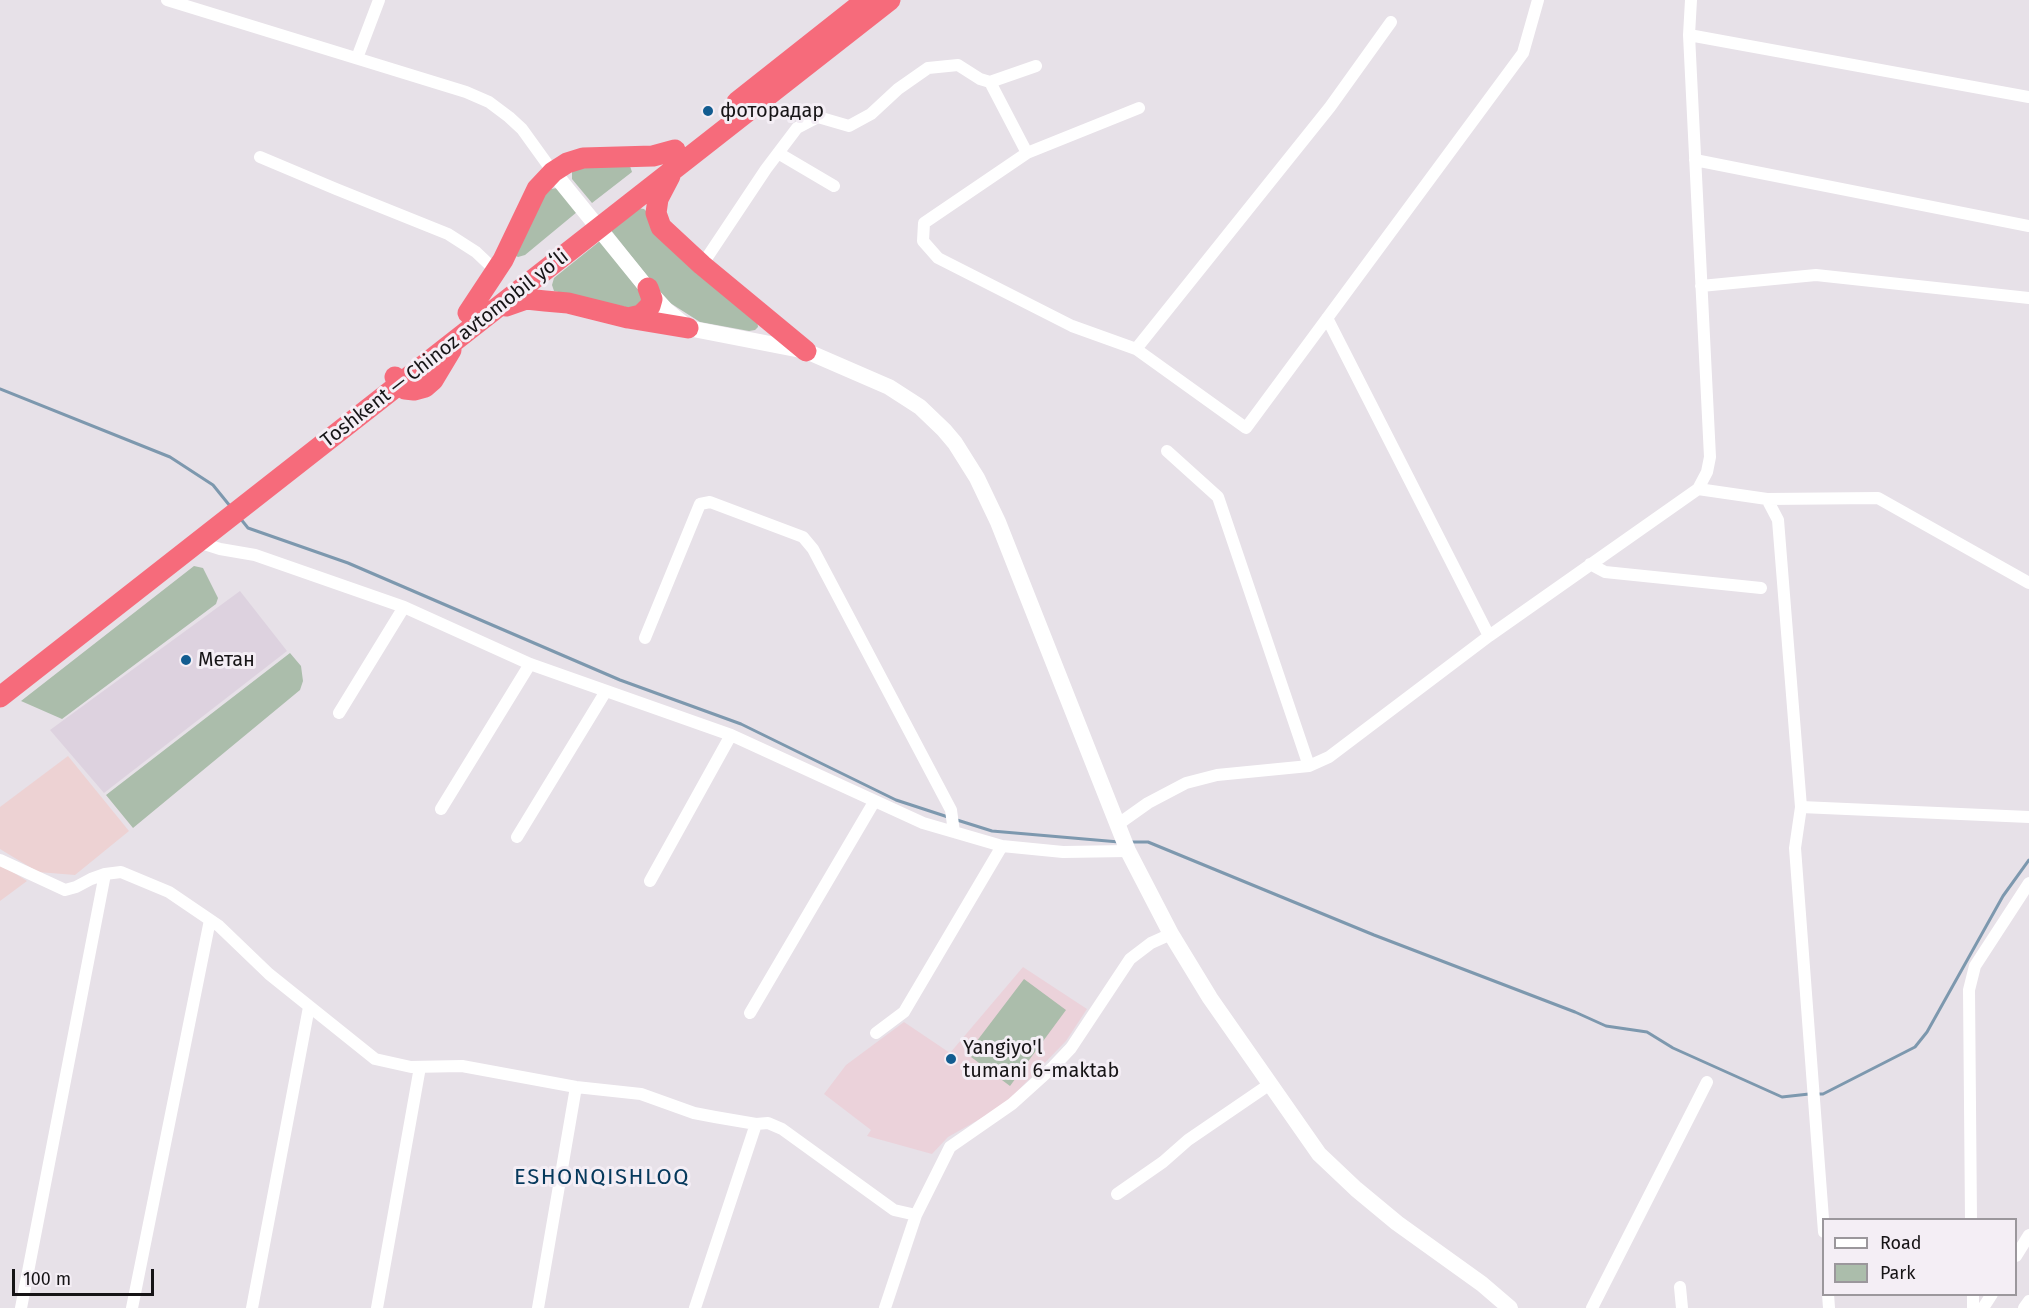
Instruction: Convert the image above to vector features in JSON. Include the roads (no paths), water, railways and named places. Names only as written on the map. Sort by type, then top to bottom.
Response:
[{"type":"highway","name":"Toshkent — Chinoz avtomobil yoʻli","points":[[748,102],[866,0]]},
{"type":"highway","name":"Toshkent — Chinoz avtomobil yoʻli","points":[[0,697],[245,497],[397,378],[468,313],[748,102],[890,0]]},
{"type":"highway","points":[[468,313],[496,271],[537,189],[554,172],[583,158],[653,156],[675,159],[661,191],[657,207],[658,220],[666,233],[806,351]]},
{"type":"highway","name":"Toshkent — Chinoz avtomobil yoʻli","points":[[397,378],[405,389],[414,390],[430,384],[459,337],[675,159]]},
{"type":"highway","points":[[628,318],[641,315],[650,306],[652,299],[648,288]]},
{"type":"highway","points":[[494,310],[526,299],[568,303],[628,318],[688,327]]},
{"type":"highway","name":"Toshkent — Chinoz avtomobil yoʻli","points":[[0,680],[204,532]]},
{"type":"main road","points":[[554,172],[666,310],[688,327],[806,351],[869,377],[909,399],[938,423],[978,478],[998,522],[1128,851],[1171,934],[1210,998],[1319,1154],[1356,1190],[1397,1223],[1482,1284],[1510,1308]]},
{"type":"street","points":[[167,0],[466,92],[489,102],[522,129],[554,172]]},
{"type":"street","points":[[357,58],[379,0]]},
{"type":"street","points":[[1139,108],[1027,153],[924,224],[922,241],[938,258],[1062,321],[1136,349],[1246,428],[1522,53],[1538,0]]},
{"type":"street","points":[[1119,829],[1148,803],[1186,783],[1217,775],[1309,766],[1329,757],[1489,636],[1698,489],[1707,472],[1710,457],[1689,35],[1691,0]]},
{"type":"street","points":[[1136,349],[1330,107],[1391,22]]},
{"type":"street","points":[[1689,35],[2029,97]]},
{"type":"street","points":[[702,265],[797,128],[818,117],[849,126],[871,114],[898,89],[928,68],[958,65],[980,79],[990,82],[1036,66]]},
{"type":"street","points":[[990,82],[1027,153]]},
{"type":"street","points":[[778,153],[834,186]]},
{"type":"street","points":[[260,157],[448,234],[476,252],[496,271]]},
{"type":"street","points":[[1695,160],[2029,226]]},
{"type":"street","points":[[1701,285],[1816,275],[2029,298]]},
{"type":"street","points":[[1327,318],[1489,636]]},
{"type":"street","points":[[1167,451],[1218,497],[1309,766]]},
{"type":"street","points":[[1698,489],[1767,499],[1878,498],[2029,583]]},
{"type":"street","points":[[1767,499],[1779,520],[1801,807],[1795,848],[1823,1218]]},
{"type":"street","points":[[645,638],[700,504],[710,502],[803,537],[813,549],[951,810],[954,832]]},
{"type":"street","points":[[204,532],[220,549],[255,555],[404,607],[530,664],[731,735],[923,823],[1002,846],[1063,852],[1128,851]]},
{"type":"street","points":[[1590,564],[1605,572],[1761,588]]},
{"type":"street","points":[[339,713],[404,607]]},
{"type":"street","points":[[441,809],[530,664]]},
{"type":"street","points":[[517,837],[606,691]]},
{"type":"street","points":[[650,881],[731,735]]},
{"type":"street","points":[[750,1013],[874,802]]},
{"type":"street","points":[[1801,807],[2029,817]]},
{"type":"street","points":[[876,1033],[904,1012],[1002,846]]},
{"type":"street","points":[[0,860],[65,890],[105,874],[121,872],[169,892],[219,926],[269,974],[375,1059],[411,1067],[462,1066],[576,1087],[641,1094],[694,1113],[756,1124],[768,1123],[782,1130],[894,1210],[916,1215]]},
{"type":"street","points":[[21,1308],[105,874]]},
{"type":"street","points":[[1971,1218],[1969,990],[1975,966],[2029,883]]},
{"type":"street","points":[[132,1308],[210,920]]},
{"type":"street","points":[[885,1308],[916,1215],[950,1147],[1012,1104],[1053,1067],[1071,1048],[1130,959],[1151,943],[1171,934]]},
{"type":"street","points":[[252,1308],[309,1007]]},
{"type":"street","points":[[377,1308],[420,1067]]},
{"type":"street","points":[[1592,1308],[1707,1082]]},
{"type":"street","points":[[1117,1194],[1163,1162],[1188,1140],[1270,1083]]},
{"type":"street","points":[[538,1308],[576,1087]]},
{"type":"street","points":[[695,1308],[756,1124]]},
{"type":"street","points":[[2017,1254],[2029,1234]]},
{"type":"street","points":[[1680,1287],[1682,1308]]},
{"type":"street","points":[[2024,1308],[2029,1301]]},
{"type":"waterway","points":[[0,389],[170,457],[213,485],[230,506]]},
{"type":"waterway","points":[[240,518],[248,528],[348,563],[620,680],[741,724],[896,800],[948,817]]},
{"type":"waterway","points":[[957,820],[992,831],[1119,842]]},
{"type":"waterway","points":[[1132,842],[1148,842],[1374,935],[1606,1026],[1647,1032],[1673,1048],[1782,1097],[1809,1094]]},
{"type":"waterway","points":[[1815,1094],[1823,1094],[1915,1047],[1927,1032],[2003,896],[2029,860]]},
{"type":"place","name":"фоторадар","points":[[708,111]]},
{"type":"place","name":"Метан","points":[[186,660]]},
{"type":"place","name":"Yangiyo'l tumani 6-maktab","points":[[951,1059]]},
{"type":"district","name":"ESHONQISHLOQ","points":[[602,1178]]}]
